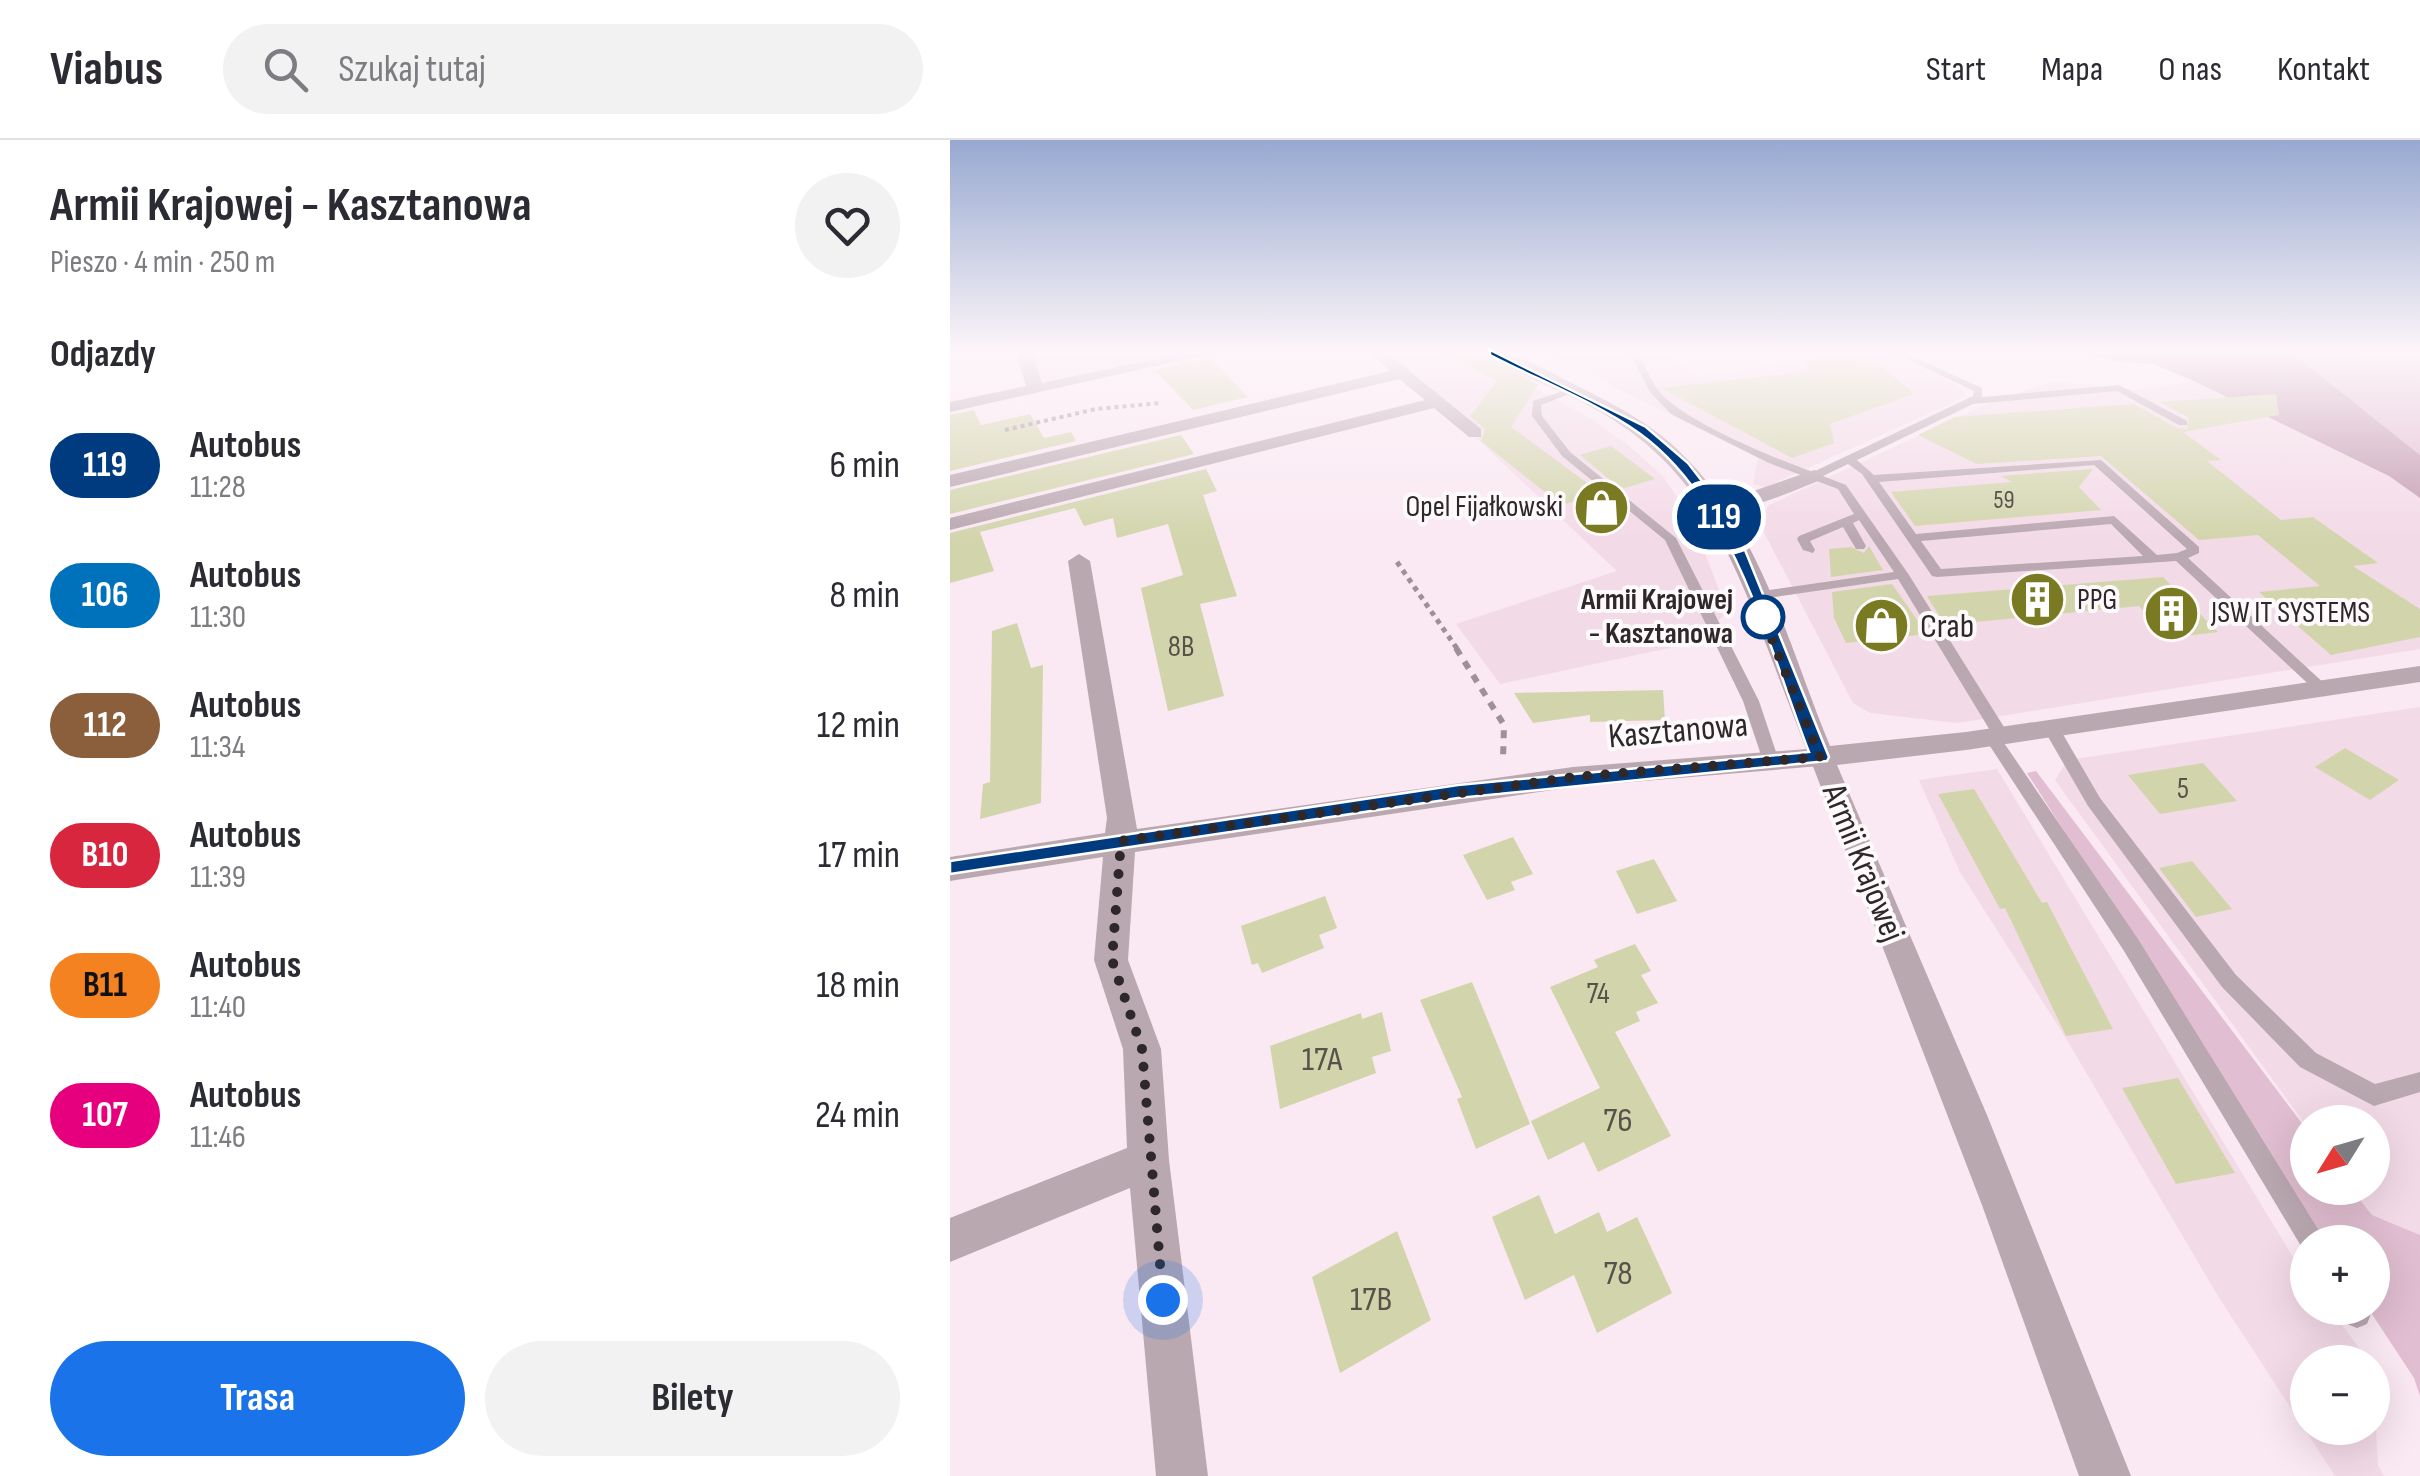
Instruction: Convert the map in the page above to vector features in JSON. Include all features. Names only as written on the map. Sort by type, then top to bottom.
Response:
[{"type":"street","points":[[950,481],[1230,414]]},
{"type":"street","points":[[950,524],[1389,414]]},
{"type":"street","points":[[1453,414],[1475,433]]},
{"type":"street","name":"Armii Krajowej","points":[[1611,414],[1654,439],[1684,466],[1712,503],[1755,596],[2105,1476]]},
{"type":"street","points":[[1712,503],[1745,501],[1814,476]]},
{"type":"street","points":[[1079,561],[1122,818],[1112,960],[1142,1049],[1148,1160],[1182,1476]]},
{"type":"street","name":"Kasztanowa","points":[[950,869],[1574,777],[1820,757],[1997,736],[2420,674]]},
{"type":"street","points":[[950,1240],[1148,1160]]},
{"type":"lane","points":[[1537,414],[1566,454],[1670,538],[1751,701],[1770,761]]},
{"type":"lane","points":[[1680,414],[1842,487],[1902,575],[1997,736],[2132,946],[2303,1225]]},
{"type":"lane","points":[[1814,476],[1942,414]]},
{"type":"lane","points":[[2167,414],[2183,423]]},
{"type":"lane","points":[[1849,459],[1870,478],[1936,574],[2179,557],[2195,550],[2098,462],[1870,478]]},
{"type":"lane","points":[[1809,550],[1803,540],[1861,515]]},
{"type":"lane","points":[[1912,538],[2114,520],[2154,559]]},
{"type":"lane","points":[[1846,522],[1860,546]]},
{"type":"lane","points":[[1827,530],[1836,548]]},
{"type":"lane","points":[[2179,557],[2322,689]]},
{"type":"lane","points":[[1755,596],[1824,579],[1877,573],[1902,575]]},
{"type":"lane","points":[[2051,728],[2094,802],[2229,981],[2308,1060],[2374,1095],[2420,1082]]},
{"type":"path","points":[[1005,430],[1076,414]]},
{"type":"path","points":[[1179,414],[1189,424]]},
{"type":"path","points":[[1397,562],[1486,692],[1504,726],[1503,765]]},
{"type":"shaded area","points":[[1451,414],[1583,414],[1594,420],[1663,476],[1693,521],[1727,612],[1697,642],[1500,684],[1456,624],[1617,571]]},
{"type":"shaded area","points":[[1670,414],[1927,414],[1765,487],[1753,484],[1758,458]]},
{"type":"shaded area","points":[[1965,414],[2262,414],[2389,476],[2420,498],[2420,649],[1957,723],[1870,713],[1853,703],[1758,521],[1769,505]]},
{"type":"shaded area","points":[[2262,414],[2369,414],[2420,455],[2420,498],[2389,476]]},
{"type":"shaded area","points":[[2369,414],[2420,414],[2420,455]]},
{"type":"shaded area","points":[[2420,707],[2420,1235],[2372,1215],[2365,1205],[2390,1205],[2390,1105],[2291,1105],[2055,780],[2068,760]]},
{"type":"shaded area","points":[[1997,769],[2290,1252],[2290,1325],[2342,1325],[2357,1345],[2290,1345],[2290,1407],[2218,1296],[2064,1035],[1960,872],[1919,780]]},
{"type":"shaded area","points":[[2036,771],[2290,1107],[2290,1186],[2027,773]]},
{"type":"shaded area","points":[[2302,1205],[2364,1205],[2372,1215],[2420,1235],[2420,1396],[2414,1378],[2379,1325],[2390,1325],[2390,1225],[2315,1225]]},
{"type":"shaded area","points":[[2315,1445],[2377,1445],[2378,1465],[2384,1476],[2335,1476]]},
{"type":"building","points":[[976,414],[981,425],[1030,414],[1044,438],[1071,432],[1076,441],[950,471],[950,415]]},
{"type":"building","points":[[1519,414],[1511,427],[1602,494],[1561,505],[1481,441],[1485,429],[1470,416]]},
{"type":"building","points":[[1710,414],[1857,414],[1830,424],[1834,443],[1792,458]]},
{"type":"building","points":[[1992,414],[2153,414],[2187,429],[2189,418],[2182,414],[2279,414],[2183,432],[2221,460],[2207,461],[2281,520],[2313,517],[2378,563],[2353,566],[2420,609],[2420,637],[2331,655],[2259,592],[2320,586],[2258,535],[2199,540],[2101,456],[1977,464],[1918,435],[1955,417]]},
{"type":"building","points":[[1181,435],[1194,454],[950,514],[950,490]]},
{"type":"building","points":[[1611,446],[1655,479],[1621,489],[1580,455]]},
{"type":"building","points":[[1206,469],[1217,491],[1203,495],[1237,596],[1200,604],[1224,696],[1168,711],[1141,588],[1183,575],[1168,524],[1117,538],[1113,518],[1084,526],[1075,508],[980,532],[994,571],[950,583],[950,533]]},
{"type":"building","points":[[2093,469],[2079,487],[2101,510],[1915,526],[1891,492],[2012,482],[2000,476]]},
{"type":"building","points":[[1869,546],[1883,570],[1831,577],[1829,549],[1851,547],[1864,553]]},
{"type":"building","name":"PPG","points":[[2163,577],[2218,632],[2168,638],[2139,606],[1945,625],[1927,596]]},
{"type":"building","name":"Crab","points":[[1892,584],[1927,634],[1846,643],[1834,618],[1832,592]]},
{"type":"building","points":[[1017,623],[1031,668],[1043,665],[1041,803],[980,819],[983,784],[990,782],[992,631]]},
{"type":"building","points":[[1663,690],[1665,720],[1590,722],[1590,715],[1533,723],[1514,693]]},
{"type":"building","points":[[2345,748],[2399,780],[2370,800],[2315,767]]},
{"type":"building","points":[[2203,763],[2237,801],[2160,814],[2128,775]]},
{"type":"building","points":[[1974,789],[2042,903],[2047,902],[2113,1029],[2066,1036],[2005,908],[2000,909],[1938,794]]},
{"type":"building","points":[[1513,837],[1533,874],[1511,882],[1515,890],[1487,900],[1463,855]]},
{"type":"building","points":[[1654,859],[1677,901],[1637,914],[1616,871]]},
{"type":"building","points":[[2192,861],[2232,909],[2196,917],[2159,868]]},
{"type":"building","points":[[1325,896],[1337,928],[1319,935],[1324,948],[1262,973],[1258,963],[1252,965],[1241,926]]},
{"type":"building","points":[[1635,944],[1651,971],[1641,975],[1658,1003],[1636,1012],[1640,1021],[1615,1032],[1671,1136],[1598,1172],[1584,1142],[1548,1160],[1531,1121],[1600,1088],[1550,987],[1598,967],[1594,960]]},
{"type":"building","points":[[1472,982],[1530,1124],[1476,1149],[1457,1099],[1462,1097],[1420,1000]]},
{"type":"building","points":[[1382,1012],[1391,1051],[1372,1057],[1376,1073],[1280,1109],[1270,1046],[1361,1013],[1362,1019]]},
{"type":"building","points":[[2178,1078],[2235,1173],[2176,1184],[2122,1088]]},
{"type":"building","points":[[1539,1195],[1555,1234],[1599,1212],[1607,1232],[1637,1217],[1672,1293],[1597,1333],[1574,1275],[1525,1300],[1492,1217]]},
{"type":"building","points":[[1397,1231],[1431,1320],[1340,1373],[1312,1277]]},
{"type":"bus line","name":"119","points":[[950,869],[1458,791],[1574,777],[1820,757],[1738,550],[1712,503],[1668,450],[1614,414]]},
{"type":"place","name":"Opel Fijałkowski","points":[[1602,507]]},
{"type":"place","name":"PPG","points":[[2038,600]]},
{"type":"place","name":"JSW IT SYSTEMS","points":[[2172,613]]},
{"type":"place","name":"Armii Krajowej - Kasztanowa","points":[[1763,617]]},
{"type":"place","name":"Crab","points":[[1881,626]]},
{"type":"route","points":[[1163,1300],[1148,1160],[1142,1049],[1112,960],[1121,841],[1574,777],[1820,757],[1763,617]]}]
